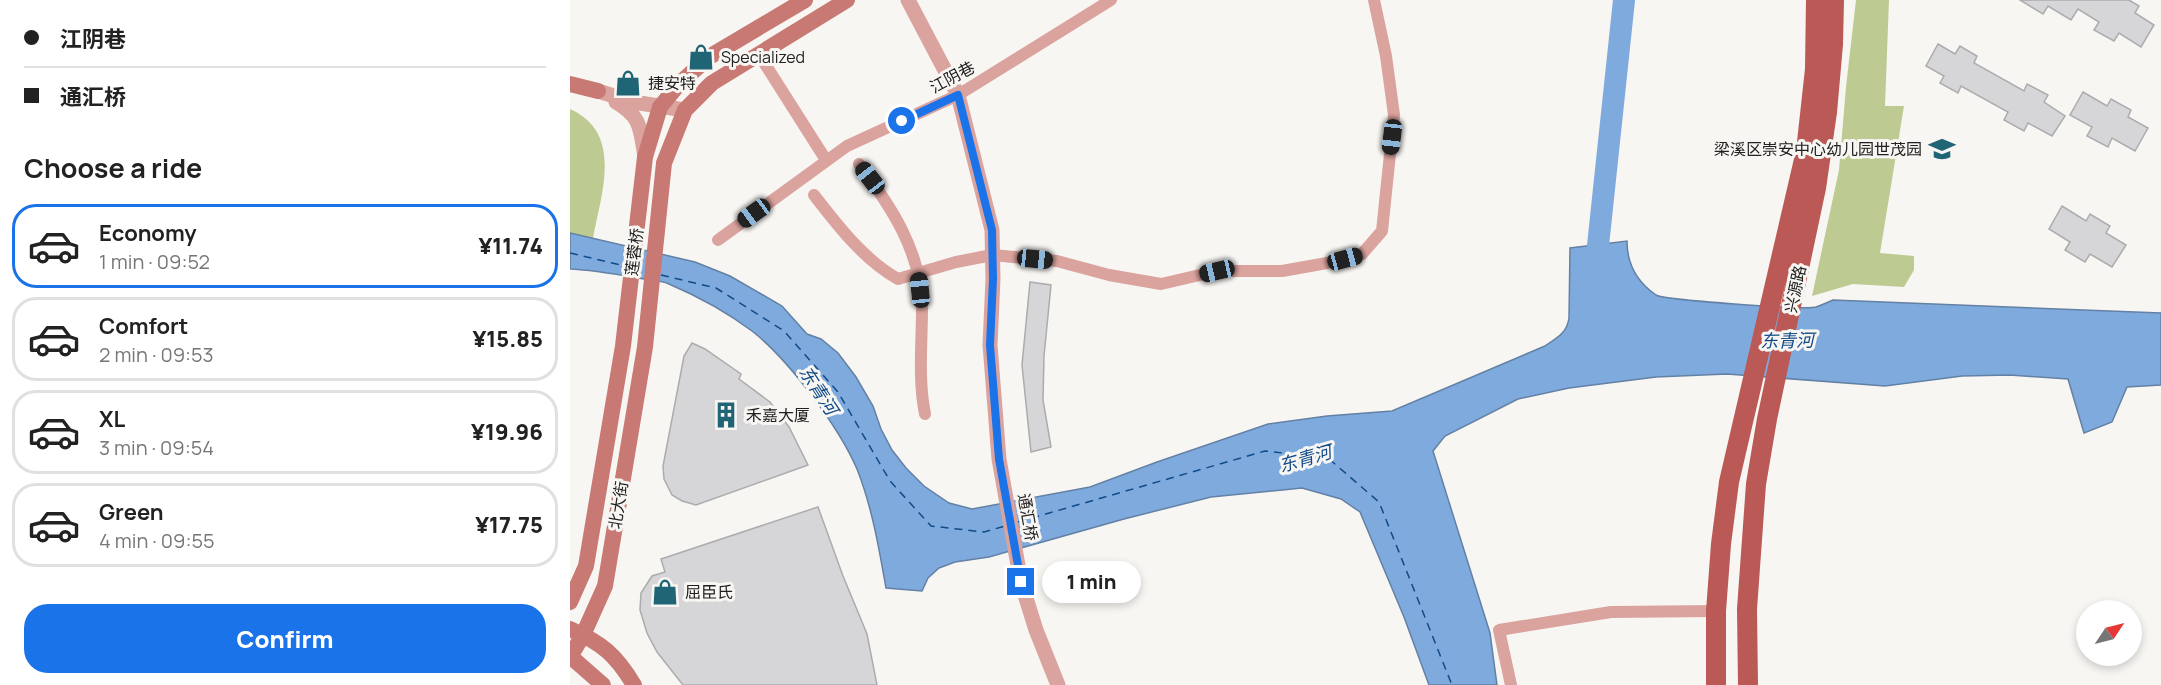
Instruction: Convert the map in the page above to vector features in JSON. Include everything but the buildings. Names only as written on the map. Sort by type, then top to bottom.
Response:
[{"type":"main road","points":[[645,157],[660,107],[679,84],[709,57],[805,0]]},
{"type":"main road","points":[[685,110],[712,83],[847,0]]},
{"type":"main road","name":"兴源路","points":[[1716,611],[1729,482],[1806,151],[1815,69],[1816,0]]},
{"type":"main road","name":"兴源路","points":[[1748,685],[1748,597],[1756,484],[1767,419],[1816,188],[1827,112],[1834,0]]},
{"type":"main road","points":[[570,84],[598,91]]},
{"type":"main road","name":"莲蓉桥","points":[[645,347],[664,163],[685,110]]},
{"type":"main road","name":"莲蓉桥","points":[[623,346],[645,157]]},
{"type":"main road","name":"北大街","points":[[570,602],[586,566],[623,346]]},
{"type":"main road","name":"北大街","points":[[570,656],[577,632],[605,586],[645,347]]},
{"type":"main road","points":[[1716,611],[1716,685]]},
{"type":"main road","points":[[577,632],[596,640],[615,658],[634,685]]},
{"type":"main road","points":[[570,656],[603,685]]},
{"type":"street","name":"通汇桥","points":[[908,0],[958,95],[992,230],[990,345],[999,459],[1021,582],[1036,630],[1058,685]]},
{"type":"street","name":"江阴巷","points":[[718,240],[846,146],[958,95],[1111,0]]},
{"type":"street","points":[[814,195],[836,223],[881,270],[898,279],[956,262],[992,255],[1057,261],[1109,275],[1161,285],[1217,271],[1282,271],[1362,254],[1382,231],[1394,115],[1386,56],[1374,0]]},
{"type":"street","points":[[758,53],[826,160]]},
{"type":"street","points":[[598,91],[633,102],[685,110]]},
{"type":"street","points":[[598,91],[631,110],[640,126],[645,157]]},
{"type":"street","points":[[859,164],[904,233],[913,253],[922,306],[921,394],[925,414]]},
{"type":"street","points":[[1511,685],[1499,630],[1611,612],[1716,611]]},
{"type":"green space","points":[[1856,0],[1889,0],[1885,106],[1904,106],[1880,253],[1914,256],[1914,270],[1904,287],[1853,284],[1812,296],[1839,170]]},
{"type":"green space","points":[[570,109],[587,120],[598,133],[603,149],[605,166],[603,184],[593,238],[570,233]]},
{"type":"water","name":"东青河","points":[[570,233],[695,262],[730,276],[782,306],[807,334],[821,339],[838,353],[856,377],[873,406],[892,450],[906,468],[924,486],[949,503],[972,509],[1090,487],[1268,424],[1327,416],[1392,411],[1545,346],[1561,335],[1569,318],[1570,248],[1627,241],[1631,265],[1638,278],[1656,295],[1665,297],[1806,308],[1816,307],[1833,300],[2161,313],[2161,385],[2127,387],[2112,422],[2084,433],[2068,379],[2010,375],[1962,376],[1885,386],[1727,374],[1656,377],[1569,388],[1518,399],[1445,436],[1433,451],[1490,633],[1497,685],[1429,685],[1404,617],[1360,512],[1341,499],[1302,488],[1211,497],[989,557],[955,562],[939,568],[928,578],[922,591],[886,588],[871,513],[857,469],[825,414],[781,358],[752,331],[733,318],[669,284],[604,272],[570,269]]},
{"type":"waterway","points":[[1599,273],[1597,255],[1624,0]]},
{"type":"ferry route","points":[[570,253],[625,266]]},
{"type":"ferry route","points":[[661,275],[716,288],[784,331],[838,392],[890,481],[931,526],[984,532],[1005,526]]},
{"type":"ferry route","points":[[1018,522],[1265,451],[1328,458],[1379,502],[1452,685]]},
{"type":"place","name":"Specialized","points":[[701,57]]},
{"type":"place","name":"捷安特","points":[[628,83]]},
{"type":"place","name":"梁溪区崇安中心幼儿园世茂园","points":[[1942,149]]},
{"type":"place","name":"禾嘉大厦","points":[[726,415]]},
{"type":"place","name":"屈臣氏","points":[[665,592]]},
{"type":"route","points":[[902,121],[958,95],[992,230],[993,279],[990,345],[999,459],[1021,582]]}]
